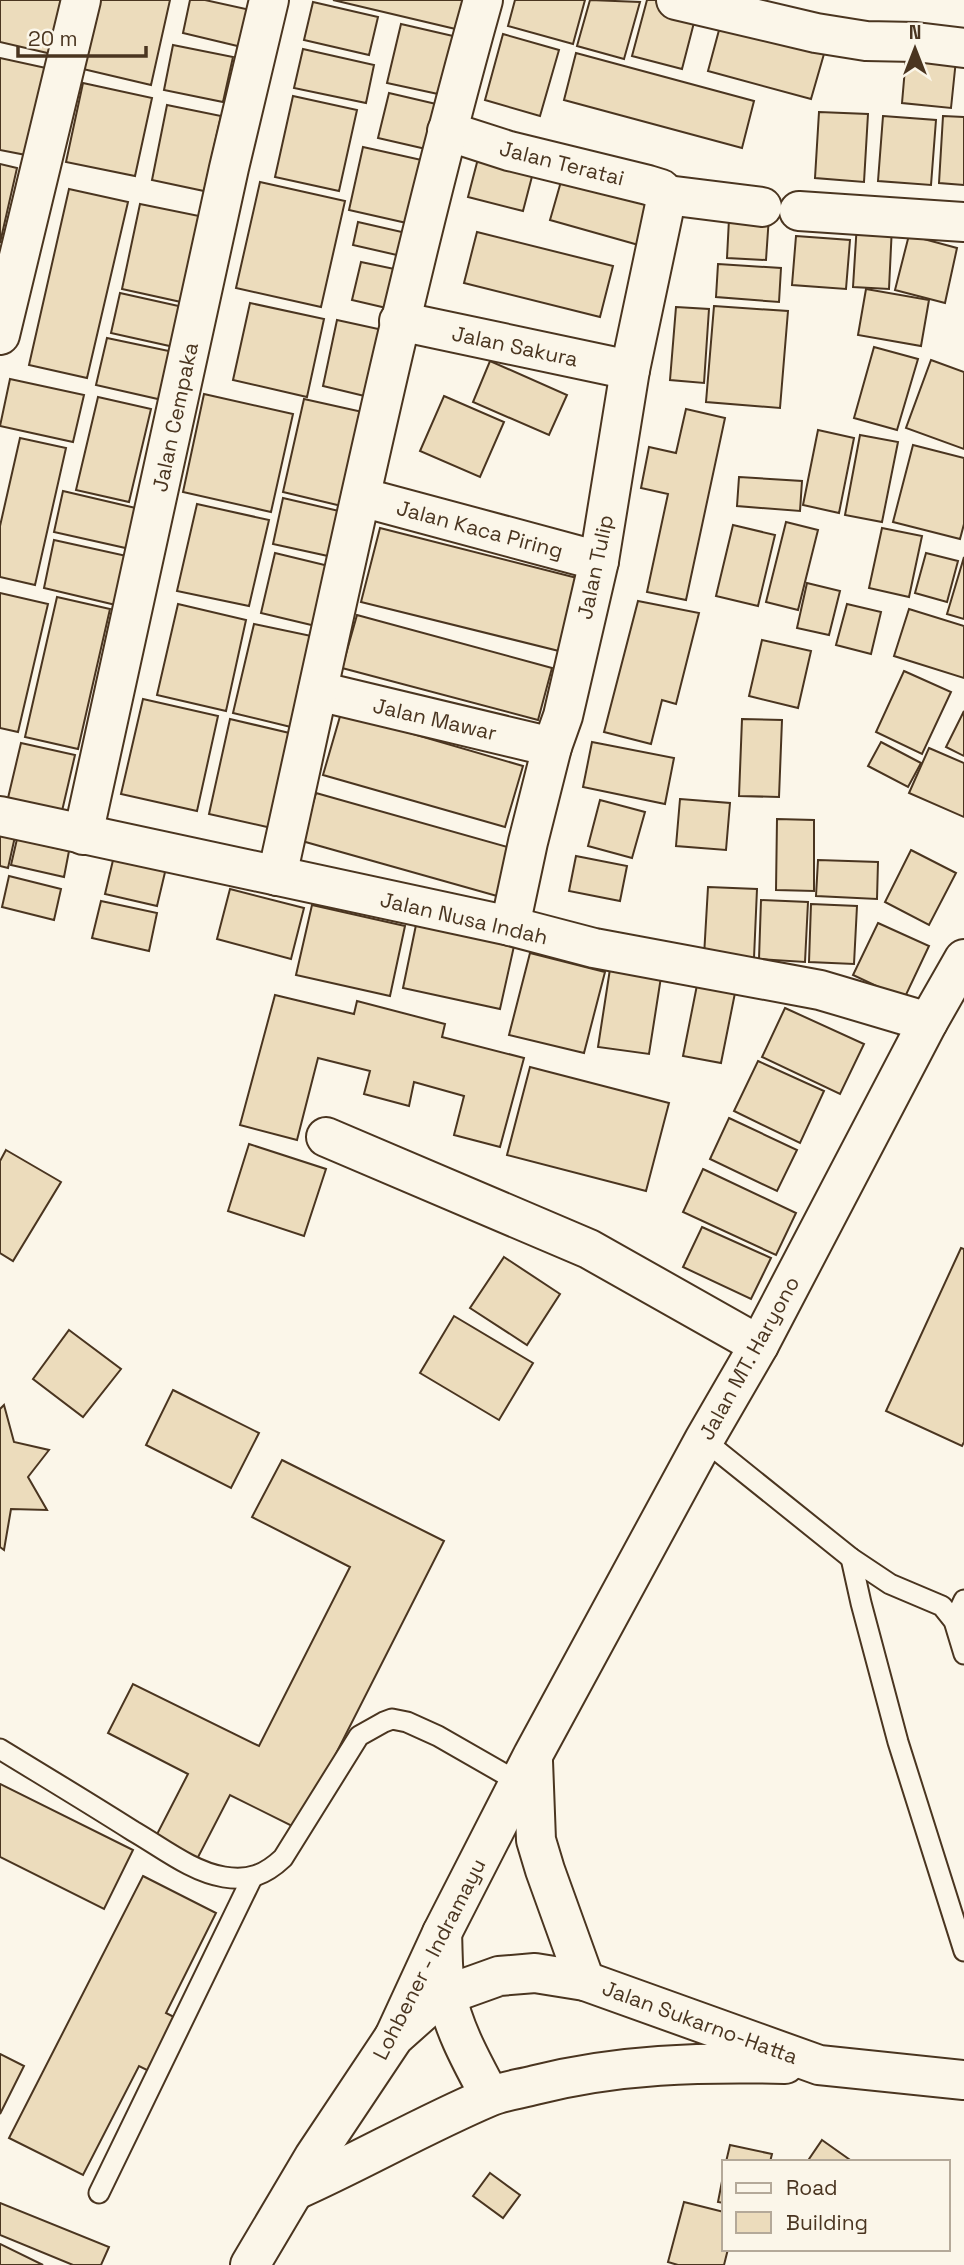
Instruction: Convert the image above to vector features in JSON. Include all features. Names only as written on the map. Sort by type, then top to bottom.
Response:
[{"type":"main road","points":[[0,335],[81,0]]},
{"type":"main road","name":"Jalan Cempaka","points":[[83,835],[229,168],[269,0]]},
{"type":"main road","points":[[277,876],[400,321],[447,131],[484,0]]},
{"type":"main road","points":[[676,0],[816,33],[866,41],[916,42],[964,48]]},
{"type":"main road","name":"Jalan Teratai","points":[[447,131],[509,151],[661,189],[667,200],[964,222]]},
{"type":"main road","name":"Jalan Tulip","points":[[510,926],[528,842],[552,747],[563,716],[599,561],[630,370],[667,200]]},
{"type":"main road","name":"Jalan Sakura","points":[[400,321],[630,370]]},
{"type":"main road","name":"Jalan Kaca Piring","points":[[361,497],[599,561]]},
{"type":"main road","name":"Jalan Mawar","points":[[318,691],[552,747]]},
{"type":"main road","name":"Jalan Nusa Indah","points":[[0,816],[510,926],[594,948],[820,990],[928,1022]]},
{"type":"main road","name":"Jalan MT. Haryono","points":[[527,1769],[704,1440],[759,1345],[928,1022],[964,960]]},
{"type":"main road","points":[[326,1137],[589,1249],[759,1345]]},
{"type":"main road","name":"Lohbener - Indramayu","points":[[250,2265],[314,2157],[394,2037],[442,1933],[527,1769]]},
{"type":"main road","name":"Jalan Sukarno-Hatta","points":[[527,1769],[536,1840],[585,1981],[818,2065],[964,2080]]},
{"type":"main road","points":[[442,1933],[442,1966],[446,1995],[470,2059],[490,2096]]},
{"type":"main road","points":[[394,2037],[430,2004],[446,1995],[499,1976],[535,1973],[585,1981]]},
{"type":"main road","points":[[296,2190],[358,2162],[418,2128],[490,2096],[564,2078],[647,2065],[723,2062],[818,2065]]},
{"type":"lane","points":[[704,1440],[851,1558],[890,1584],[943,1606],[954,1621],[964,1654]]},
{"type":"lane","points":[[851,1558],[898,1742],[964,1951]]},
{"type":"lane","points":[[954,1621],[964,1600]]},
{"type":"lane","points":[[0,1749],[171,1854],[209,1873],[252,1878],[269,1871],[283,1858],[359,1736],[384,1721],[407,1721],[438,1736],[527,1769]]},
{"type":"lane","points":[[99,2193],[252,1878]]},
{"type":"building","points":[[0,0],[68,0],[56,55],[0,42]]},
{"type":"building","points":[[98,0],[170,0],[151,85],[83,69]]},
{"type":"building","points":[[190,0],[205,0],[259,12],[250,49],[183,33]]},
{"type":"building","points":[[333,0],[471,0],[464,31]]},
{"type":"building","points":[[515,0],[585,0],[573,44],[508,26]]},
{"type":"building","points":[[590,0],[640,2],[624,59],[577,46]]},
{"type":"building","points":[[647,0],[657,0],[697,11],[682,69],[632,56]]},
{"type":"building","points":[[313,2],[378,17],[369,55],[304,40]]},
{"type":"building","points":[[722,19],[826,47],[811,99],[708,71]]},
{"type":"building","points":[[401,24],[466,39],[452,97],[387,83]]},
{"type":"building","points":[[503,34],[559,50],[540,116],[485,100]]},
{"type":"building","points":[[173,45],[233,57],[223,102],[164,90]]},
{"type":"building","points":[[907,45],[957,50],[951,108],[902,103]]},
{"type":"building","points":[[303,49],[374,65],[366,103],[294,88]]},
{"type":"building","points":[[576,53],[754,101],[742,148],[564,100]]},
{"type":"building","points":[[0,58],[46,68],[26,155],[0,150]]},
{"type":"building","points":[[83,83],[152,98],[135,176],[66,162]]},
{"type":"building","points":[[389,93],[449,107],[439,152],[378,138]]},
{"type":"building","points":[[293,96],[357,110],[339,191],[275,177]]},
{"type":"building","points":[[167,105],[221,116],[204,191],[152,180]]},
{"type":"building","points":[[819,112],[868,114],[864,182],[815,178]]},
{"type":"building","points":[[883,116],[936,120],[931,185],[878,181]]},
{"type":"building","points":[[943,116],[964,117],[964,185],[939,183]]},
{"type":"building","points":[[363,147],[426,161],[411,224],[349,210]]},
{"type":"building","points":[[480,151],[535,165],[523,211],[468,197]]},
{"type":"building","points":[[0,164],[17,168],[0,243]]},
{"type":"building","points":[[566,164],[658,190],[642,246],[550,220]]},
{"type":"building","points":[[260,182],[345,201],[321,307],[236,288]]},
{"type":"building","points":[[69,189],[128,202],[87,378],[29,365]]},
{"type":"building","points":[[140,204],[199,216],[181,302],[122,289]]},
{"type":"building","points":[[769,216],[766,260],[727,258],[729,219]]},
{"type":"building","points":[[358,222],[415,235],[410,258],[353,245]]},
{"type":"building","points":[[857,223],[892,226],[889,289],[853,287]]},
{"type":"building","points":[[477,232],[613,266],[600,317],[464,283]]},
{"type":"building","points":[[909,235],[957,248],[945,303],[895,290]]},
{"type":"building","points":[[796,236],[850,240],[846,289],[792,285]]},
{"type":"building","points":[[361,262],[404,271],[395,310],[352,300]]},
{"type":"building","points":[[718,264],[781,268],[779,302],[716,297]]},
{"type":"building","points":[[866,289],[929,300],[921,346],[858,335]]},
{"type":"building","points":[[120,293],[192,309],[183,349],[111,333]]},
{"type":"building","points":[[250,303],[324,319],[307,397],[233,380]]},
{"type":"building","points":[[714,306],[788,311],[780,408],[706,402]]},
{"type":"building","points":[[676,307],[709,309],[704,383],[670,380]]},
{"type":"building","points":[[337,320],[392,332],[377,399],[323,386]]},
{"type":"building","points":[[107,338],[183,354],[171,402],[96,385]]},
{"type":"building","points":[[874,347],[918,359],[897,430],[854,418]]},
{"type":"building","points":[[931,360],[964,372],[964,449],[906,428]]},
{"type":"building","points":[[490,361],[567,395],[549,435],[473,402]]},
{"type":"building","points":[[10,379],[84,395],[73,442],[0,426]]},
{"type":"building","points":[[204,394],[293,414],[271,512],[183,492]]},
{"type":"building","points":[[444,396],[504,422],[480,477],[420,451]]},
{"type":"building","points":[[98,397],[151,409],[129,502],[76,490]]},
{"type":"building","points":[[304,399],[376,415],[354,509],[283,492]]},
{"type":"building","points":[[686,409],[725,418],[686,600],[647,592],[668,494],[641,488],[649,447],[676,453]]},
{"type":"building","points":[[818,430],[854,438],[839,513],[803,505]]},
{"type":"building","points":[[860,435],[898,442],[882,522],[845,515]]},
{"type":"building","points":[[20,438],[66,448],[35,585],[0,577],[0,526]]},
{"type":"building","points":[[913,445],[964,458],[964,524],[960,539],[893,522]]},
{"type":"building","points":[[739,477],[802,481],[800,511],[737,506]]},
{"type":"building","points":[[63,491],[140,509],[130,549],[54,532]]},
{"type":"building","points":[[283,498],[339,511],[328,556],[273,544]]},
{"type":"building","points":[[197,504],[269,520],[249,606],[177,591]]},
{"type":"building","points":[[786,522],[818,530],[798,610],[766,602]]},
{"type":"building","points":[[733,525],[775,535],[758,606],[716,596]]},
{"type":"building","points":[[380,528],[581,579],[563,652],[361,602]]},
{"type":"building","points":[[882,528],[922,536],[909,597],[869,588]]},
{"type":"building","points":[[54,540],[131,557],[120,606],[44,588]]},
{"type":"building","points":[[275,553],[337,568],[324,628],[261,613]]},
{"type":"building","points":[[926,553],[958,561],[947,602],[915,593]]},
{"type":"building","points":[[964,557],[964,619],[947,614]]},
{"type":"building","points":[[807,583],[840,591],[829,635],[797,628]]},
{"type":"building","points":[[0,593],[48,604],[18,732],[0,728]]},
{"type":"building","points":[[57,597],[110,609],[78,749],[25,737]]},
{"type":"building","points":[[638,601],[699,613],[676,704],[662,700],[651,744],[604,732]]},
{"type":"building","points":[[178,604],[246,620],[226,711],[157,695]]},
{"type":"building","points":[[847,604],[881,612],[871,654],[836,645]]},
{"type":"building","points":[[909,609],[964,626],[964,678],[894,656]]},
{"type":"building","points":[[357,615],[552,668],[538,720],[342,668]]},
{"type":"building","points":[[254,624],[316,637],[295,728],[233,713]]},
{"type":"building","points":[[762,640],[811,651],[798,708],[749,696]]},
{"type":"building","points":[[904,671],[951,692],[922,754],[876,732]]},
{"type":"building","points":[[143,699],[218,716],[197,811],[121,794]]},
{"type":"building","points":[[964,711],[964,756],[946,747]]},
{"type":"building","points":[[341,713],[523,766],[505,827],[323,775]]},
{"type":"building","points":[[230,719],[298,735],[276,829],[209,814]]},
{"type":"building","points":[[742,719],[782,720],[779,797],[739,796]]},
{"type":"building","points":[[592,742],[674,758],[665,804],[583,787]]},
{"type":"building","points":[[881,742],[921,763],[908,787],[868,766]]},
{"type":"building","points":[[21,743],[75,755],[62,811],[8,798]]},
{"type":"building","points":[[929,748],[964,763],[964,817],[909,793]]},
{"type":"building","points":[[316,793],[511,848],[497,896],[302,841]]},
{"type":"building","points":[[680,799],[730,803],[726,850],[676,846]]},
{"type":"building","points":[[600,800],[645,812],[632,858],[588,846]]},
{"type":"building","points":[[777,819],[814,820],[814,891],[776,890]]},
{"type":"building","points":[[0,828],[16,832],[8,868],[0,866]]},
{"type":"building","points":[[17,839],[69,851],[64,877],[11,865]]},
{"type":"building","points":[[911,850],[956,873],[929,925],[885,902]]},
{"type":"building","points":[[114,856],[166,868],[157,906],[105,894]]},
{"type":"building","points":[[576,856],[627,866],[620,901],[569,891]]},
{"type":"building","points":[[818,860],[878,862],[877,899],[816,896]]},
{"type":"building","points":[[9,876],[61,889],[54,920],[2,907]]},
{"type":"building","points":[[708,887],[757,889],[754,958],[704,956]]},
{"type":"building","points":[[230,889],[304,908],[291,959],[217,939]]},
{"type":"building","points":[[761,900],[808,902],[805,962],[759,959]]},
{"type":"building","points":[[101,901],[157,913],[149,951],[92,938]]},
{"type":"building","points":[[811,904],[857,906],[854,964],[809,962]]},
{"type":"building","points":[[312,905],[405,926],[390,996],[296,975]]},
{"type":"building","points":[[878,923],[929,946],[904,999],[853,975]]},
{"type":"building","points":[[416,925],[514,946],[500,1009],[403,988]]},
{"type":"building","points":[[530,953],[605,972],[584,1053],[509,1035]]},
{"type":"building","points":[[610,969],[661,977],[649,1054],[598,1047]]},
{"type":"building","points":[[698,980],[736,988],[721,1063],[683,1056]]},
{"type":"building","points":[[275,995],[354,1014],[357,1001],[445,1024],[442,1037],[524,1058],[500,1147],[454,1135],[464,1096],[414,1082],[409,1106],[364,1094],[370,1071],[318,1058],[297,1140],[240,1125]]},
{"type":"building","points":[[785,1008],[864,1044],[840,1094],[762,1057]]},
{"type":"building","points":[[758,1061],[824,1091],[800,1143],[734,1111]]},
{"type":"building","points":[[530,1067],[669,1103],[646,1191],[507,1155]]},
{"type":"building","points":[[729,1118],[797,1150],[777,1191],[710,1159]]},
{"type":"building","points":[[249,1144],[326,1169],[304,1236],[228,1211]]},
{"type":"building","points":[[6,1150],[61,1182],[13,1261],[0,1253],[0,1161]]},
{"type":"building","points":[[703,1169],[796,1213],[776,1255],[683,1212]]},
{"type":"building","points":[[702,1227],[771,1258],[751,1299],[683,1267]]},
{"type":"building","points":[[961,1248],[964,1249],[962,1446],[886,1411]]},
{"type":"building","points":[[504,1257],[560,1294],[527,1345],[470,1308]]},
{"type":"building","points":[[454,1316],[533,1363],[499,1420],[420,1373]]},
{"type":"building","points":[[69,1330],[121,1369],[83,1417],[33,1379]]},
{"type":"building","points":[[173,1390],[259,1433],[231,1488],[146,1445]]},
{"type":"building","points":[[4,1405],[14,1442],[49,1450],[28,1477],[47,1510],[11,1509],[4,1550],[0,1547],[0,1409]]},
{"type":"building","points":[[282,1460],[444,1541],[296,1828],[230,1795],[195,1863],[153,1842],[188,1774],[108,1733],[133,1684],[259,1746],[350,1567],[252,1517]]},
{"type":"building","points":[[0,1784],[133,1850],[104,1909],[0,1857]]},
{"type":"building","points":[[143,1876],[216,1913],[166,2013],[180,2020],[153,2073],[139,2066],[83,2175],[9,2138]]},
{"type":"building","points":[[0,2054],[24,2066],[0,2114]]},
{"type":"building","points":[[822,2140],[850,2160],[808,2160]]},
{"type":"building","points":[[730,2145],[772,2154],[770,2160],[726,2160]]},
{"type":"building","points":[[490,2173],[520,2195],[503,2218],[473,2196]]},
{"type":"building","points":[[722,2181],[722,2203],[718,2202]]},
{"type":"building","points":[[684,2202],[722,2212],[722,2251],[728,2251],[724,2265],[678,2265],[668,2262]]},
{"type":"building","points":[[0,2203],[109,2247],[101,2265],[73,2265],[0,2235]]},
{"type":"building","points":[[0,2244],[43,2265],[0,2265]]}]
